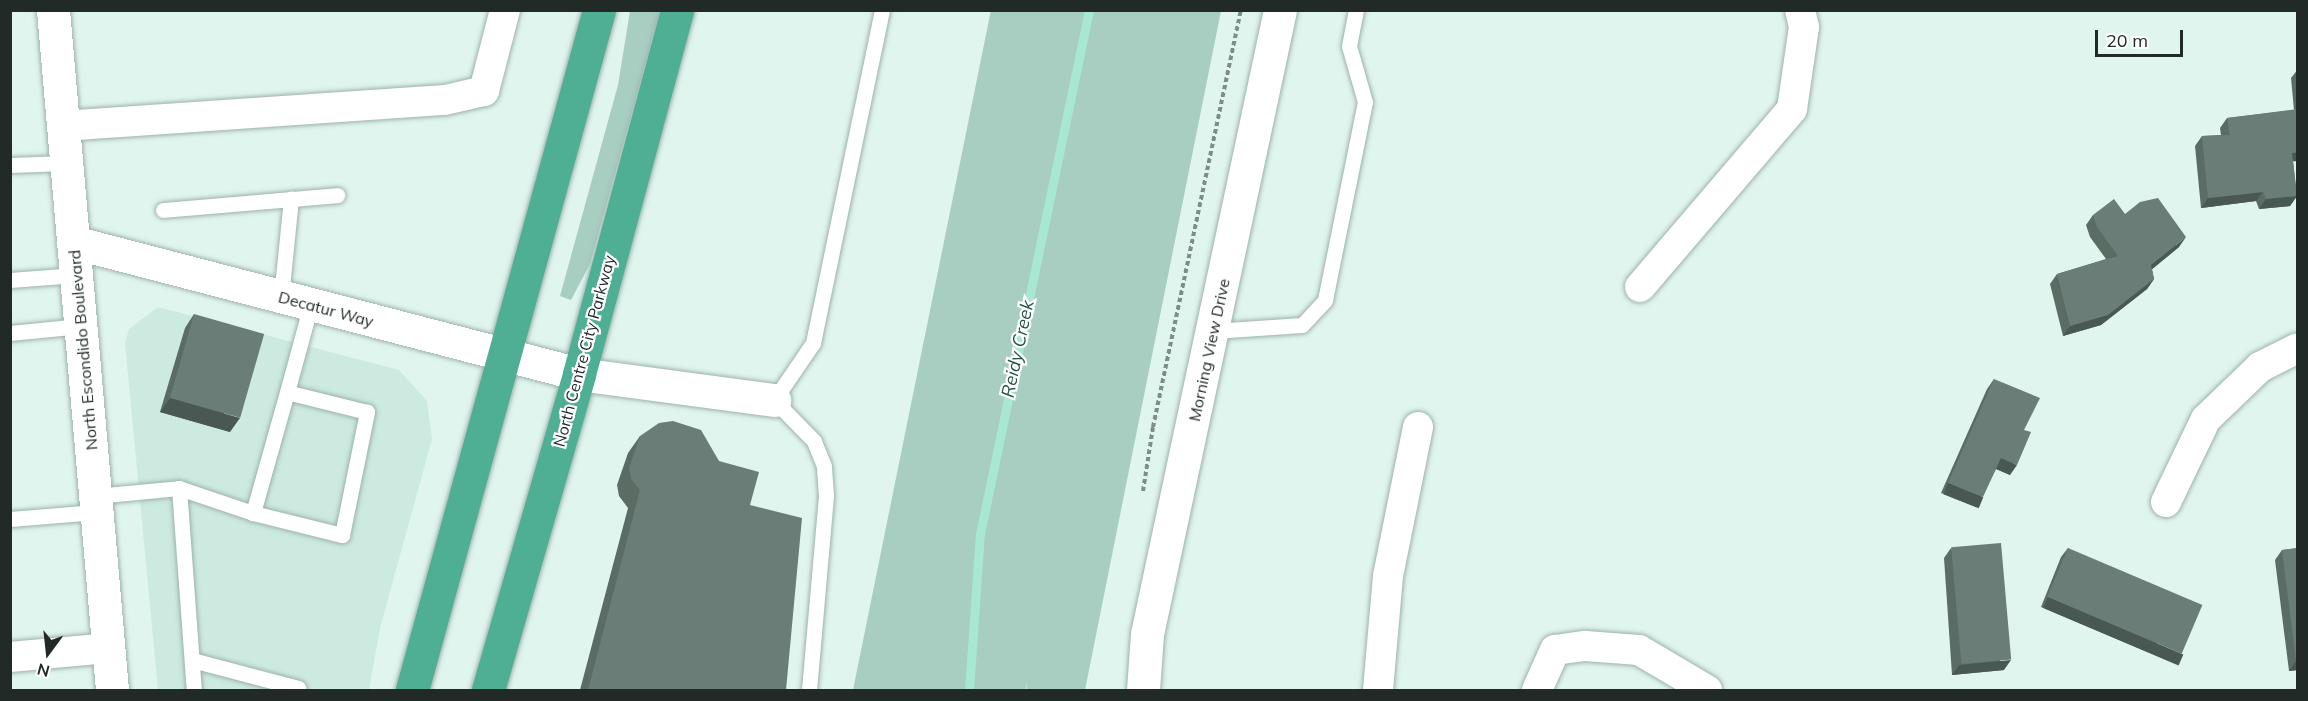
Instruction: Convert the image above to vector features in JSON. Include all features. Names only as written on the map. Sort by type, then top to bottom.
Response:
[{"type":"highway","points":[[412,690],[599,10]]},
{"type":"highway","name":"North Centre City Parkway","points":[[488,690],[579,374],[677,10]]},
{"type":"street","name":"North Escondido Boulevard","points":[[53,10],[112,690]]},
{"type":"street","points":[[62,126],[445,100],[484,91],[505,10]]},
{"type":"street","name":"Morning View Drive","points":[[1143,690],[1147,634],[1280,10]]},
{"type":"street","points":[[1640,287],[1792,109],[1804,27],[1800,10]]},
{"type":"street","name":"Decatur Way","points":[[73,242],[579,374],[774,400]]},
{"type":"street","points":[[2166,502],[2206,419],[2260,367],[2298,348]]},
{"type":"street","points":[[1378,690],[1388,576],[1418,427]]},
{"type":"street","points":[[1537,690],[1556,650],[1585,646],[1639,650],[1707,690]]},
{"type":"street","points":[[10,657],[108,648]]},
{"type":"lane","points":[[809,690],[826,496],[824,466],[814,441],[774,400],[813,343],[882,10]]},
{"type":"lane","points":[[1213,331],[1302,325],[1325,300],[1365,102],[1349,46],[1356,10]]},
{"type":"lane","points":[[10,165],[66,164]]},
{"type":"lane","points":[[162,210],[337,195]]},
{"type":"lane","points":[[254,513],[287,392],[296,301],[291,199]]},
{"type":"lane","points":[[10,280],[76,275]]},
{"type":"lane","points":[[10,333],[81,326]]},
{"type":"lane","points":[[10,519],[179,488],[254,513],[342,536],[367,412],[287,392]]},
{"type":"lane","points":[[179,488],[194,690]]},
{"type":"lane","points":[[192,660],[298,688]]},
{"type":"path","points":[[1142,495],[1153,427],[1241,10]]},
{"type":"shaded area","points":[[991,10],[1221,11],[1085,690],[1027,690],[1027,683],[1026,690],[853,690]]},
{"type":"shaded area","points":[[630,11],[660,11],[590,264],[571,300],[560,296],[618,85]]},
{"type":"shaded area","points":[[158,307],[399,370],[427,401],[432,439],[380,628],[369,690],[158,690],[125,343],[129,329]]},
{"type":"building","points":[[2298,109],[2298,152],[2292,153],[2297,196],[2266,199],[2263,192],[2208,198],[2202,136],[2230,135],[2227,118]]},
{"type":"building","points":[[2158,198],[2186,237],[2151,265],[2154,279],[2108,315],[2070,326],[2057,274],[2118,256],[2097,227],[2093,215],[2114,199],[2125,214],[2140,202]]},
{"type":"building","points":[[194,314],[264,334],[240,418],[170,398]]},
{"type":"building","points":[[1994,379],[2040,398],[2024,430],[2031,432],[2017,465],[2001,458],[1983,497],[1948,483]]},
{"type":"building","points":[[673,421],[701,430],[719,461],[759,472],[750,505],[802,518],[786,690],[588,690],[640,490],[631,479],[629,468],[640,436],[659,423]]},
{"type":"building","points":[[2001,543],[2011,660],[1961,664],[1951,547]]},
{"type":"building","points":[[2068,548],[2202,605],[2182,654],[2047,597]]},
{"type":"building","points":[[2298,548],[2298,661],[2296,661],[2282,550]]},
{"type":"waterway","name":"Reidy Creek","points":[[969,690],[980,534],[1089,10]]}]
